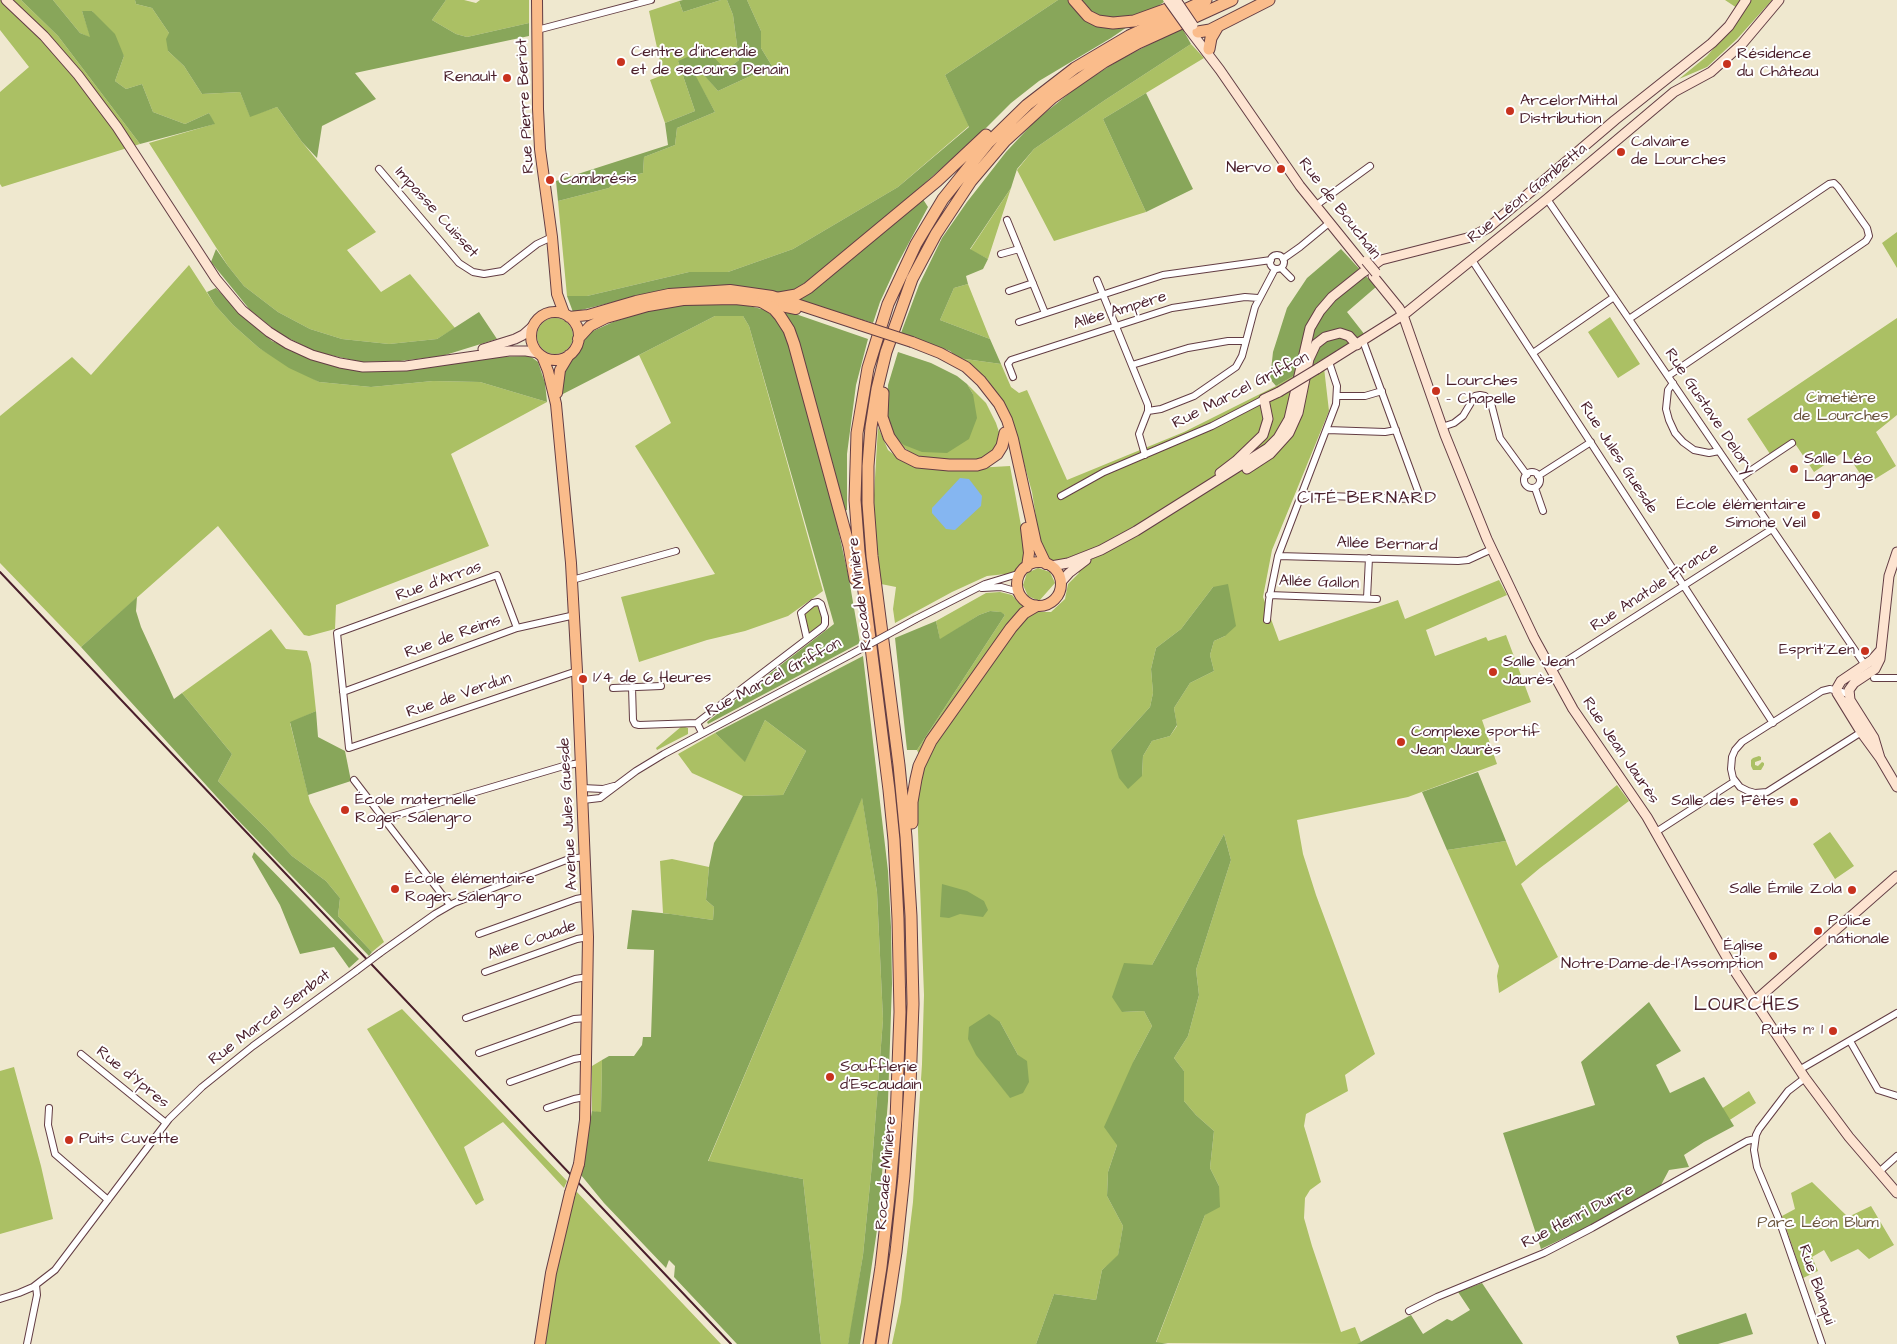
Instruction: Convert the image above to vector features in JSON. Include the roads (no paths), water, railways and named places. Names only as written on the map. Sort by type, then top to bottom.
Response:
[{"type":"highway","points":[[1074,0],[1088,16],[1103,22],[1119,23],[1139,19],[1190,0]]},
{"type":"highway","name":"Rocade Minière","points":[[869,1344],[881,1268],[890,1188],[898,1078],[900,1012],[894,840],[859,552],[854,486],[859,420],[865,381],[875,343],[898,280],[929,221],[974,158],[1027,105],[1067,73],[1103,50],[1139,31],[1206,0]]},
{"type":"highway","name":"Rocade Minière","points":[[882,1344],[898,1233],[908,1131],[913,1004],[911,904],[900,773],[872,556],[868,504],[868,466],[874,408],[886,352],[898,316],[918,268],[949,212],[988,161],[1023,124],[1062,90],[1104,62],[1150,37],[1232,0]]},
{"type":"highway","points":[[1192,29],[1206,31],[1269,0]]},
{"type":"highway","points":[[1209,49],[1210,38],[1218,26]]},
{"type":"highway","points":[[779,298],[796,294],[808,288],[937,181],[1017,107],[1027,105]]},
{"type":"highway","points":[[762,302],[774,309],[780,316],[789,330],[794,344],[849,546],[862,621],[872,659]]},
{"type":"highway","points":[[898,316],[882,407],[886,432],[898,451],[909,459],[922,463],[977,465],[988,461],[997,454],[1002,446],[1005,433]]},
{"type":"highway","points":[[911,904],[914,884],[912,802],[919,766],[938,730],[1007,634],[1021,617],[1036,606]]},
{"type":"main road","name":"Rue Pierre Beriot","points":[[537,0],[539,134],[559,302],[567,315]]},
{"type":"main road","name":"Rue Pierre Beriot","points":[[544,314],[551,301],[554,269]]},
{"type":"main road","points":[[556,404],[550,376],[531,339],[532,326],[537,319],[544,314],[554,312],[567,315],[588,315],[660,296],[690,292],[738,291],[779,298],[911,345],[948,356],[966,367],[981,381],[999,404],[1007,420],[1013,439],[1037,548],[1048,565],[1057,572],[1061,582],[1059,594],[1054,600],[1044,606],[1036,606],[1026,601],[1019,592],[1018,584],[1029,553],[1028,536],[1005,433],[993,405],[972,380],[946,363],[911,345]]},
{"type":"main road","points":[[578,339],[590,326],[600,320],[656,304],[703,299],[762,302],[796,309],[860,327]]},
{"type":"main road","points":[[556,404],[559,373],[576,348],[578,339],[577,327],[567,315]]},
{"type":"main road","points":[[540,354],[558,360],[570,355]]},
{"type":"main road","name":"Avenue Jules Guesde","points":[[540,1344],[550,1279],[562,1221],[579,1164],[584,1129],[588,977],[586,857],[575,615],[556,404]]},
{"type":"main road","points":[[1024,570],[1034,563],[1048,565]]},
{"type":"street","points":[[6,0],[53,46],[90,91],[124,138],[216,279],[236,304],[259,325],[288,344],[304,351],[324,359],[356,366],[389,368],[509,350],[526,350],[540,354]]},
{"type":"street","points":[[537,30],[636,2],[651,0]]},
{"type":"street","points":[[1168,0],[1209,49],[1220,70]]},
{"type":"street","points":[[1176,0],[1192,29],[1220,70]]},
{"type":"street","name":"Rue Léon Gambetta","points":[[1404,314],[1547,199],[1674,92],[1707,74],[1738,48],[1779,0]]},
{"type":"street","points":[[1061,582],[1074,569],[1101,550],[1262,452],[1281,433],[1289,419],[1293,406],[1303,352],[1310,328],[1320,311],[1332,297],[1381,260],[1471,237],[1488,228],[1616,120],[1712,43],[1728,26],[1744,2]]},
{"type":"street","name":"Rue de Bouchain","points":[[1220,70],[1315,206],[1375,275],[1404,314]]},
{"type":"street","points":[[1315,206],[1370,166]]},
{"type":"street","name":"Impasse Cuisset","points":[[379,169],[459,263],[473,272],[484,274],[502,271],[537,244],[552,237]]},
{"type":"street","points":[[1629,319],[1827,185],[1832,183],[1836,185],[1848,200],[1867,228],[1869,236],[1867,240],[1668,376]]},
{"type":"street","name":"Rue Gustave Delory","points":[[1547,199],[1870,672]]},
{"type":"street","points":[[1007,220],[1045,313]]},
{"type":"street","points":[[1283,258],[1300,247],[1329,222]]},
{"type":"street","points":[[1001,254],[1019,249]]},
{"type":"street","points":[[1020,322],[1168,274],[1270,260],[1276,255],[1283,258]]},
{"type":"street","points":[[1148,411],[1161,410],[1189,398],[1236,368],[1258,298],[1284,263],[1283,258]]},
{"type":"street","points":[[1270,260],[1272,267],[1291,278]]},
{"type":"street","name":"Rue Jules Guesde","points":[[1472,260],[1773,723]]},
{"type":"street","points":[[1096,280],[1148,405],[1148,411],[1139,434],[1145,455]]},
{"type":"street","points":[[1008,291],[1033,283]]},
{"type":"street","name":"Allée Ampère","points":[[1012,377],[1008,366],[1008,362],[1011,360],[1116,326],[1177,307],[1245,297],[1258,298]]},
{"type":"street","points":[[1533,353],[1614,298]]},
{"type":"street","name":"Rue Marcel Griffon","points":[[1061,496],[1104,472],[1212,426],[1264,400],[1360,343],[1404,314]]},
{"type":"street","name":"Rue Jean Jaurès","points":[[1404,314],[1442,427],[1492,549],[1552,670],[1584,726],[1656,832],[1730,962],[1802,1074],[1835,1120],[1897,1193]]},
{"type":"street","points":[[455,358],[515,339],[523,335],[532,326]]},
{"type":"street","points":[[1212,484],[1257,463],[1283,442],[1298,413],[1308,359],[1313,348],[1318,341],[1328,335],[1343,334],[1360,343],[1382,391],[1418,495],[1416,498],[1302,495]]},
{"type":"street","points":[[1132,365],[1183,349],[1228,341],[1245,341]]},
{"type":"street","points":[[1267,620],[1269,595],[1278,556],[1335,408],[1337,396],[1336,382],[1329,362]]},
{"type":"street","points":[[1673,383],[1668,390],[1666,409],[1668,420],[1675,433],[1682,442],[1694,450],[1719,451]]},
{"type":"street","points":[[1337,396],[1365,396],[1382,391]]},
{"type":"street","points":[[1442,427],[1454,423],[1463,416],[1475,396],[1485,396],[1491,404],[1500,438],[1527,475]]},
{"type":"street","points":[[1176,506],[1233,463],[1263,435],[1268,419],[1264,400]]},
{"type":"street","points":[[1327,430],[1385,432],[1396,430]]},
{"type":"street","points":[[1538,476],[1591,442]]},
{"type":"street","points":[[1738,479],[1792,443]]},
{"type":"street","points":[[1534,473],[1538,476],[1540,482],[1535,488],[1526,486],[1524,480],[1527,475],[1534,473]]},
{"type":"street","points":[[1535,488],[1543,511]]},
{"type":"street","name":"Rue Anatole France","points":[[1552,670],[1772,529]]},
{"type":"street","name":"Allée Bernard","points":[[1278,556],[1462,561],[1492,549]]},
{"type":"street","points":[[1048,565],[1068,564],[1101,550]]},
{"type":"street","points":[[572,580],[676,551]]},
{"type":"street","points":[[1897,552],[1889,576],[1879,663],[1852,685],[1849,694],[1864,730],[1897,787]]},
{"type":"street","name":"Allée Gallon","points":[[1368,598],[1369,558]]},
{"type":"street","name":"Rue Marcel Griffon","points":[[583,800],[600,798],[656,759],[916,619],[976,588],[1024,570]]},
{"type":"street","name":"Rue d'Arras","points":[[343,692],[337,633],[497,575],[517,628]]},
{"type":"street","name":"Rue Marcel Griffon","points":[[976,588],[1001,587],[1019,592]]},
{"type":"street","name":"Allée Gallon","points":[[1269,595],[1377,599]]},
{"type":"street","name":"Rue Marcel Griffon","points":[[697,723],[806,639],[825,624],[822,606],[818,602],[813,603],[801,613],[806,639]]},
{"type":"street","name":"Rue de Reims","points":[[343,692],[517,628],[575,615]]},
{"type":"street","name":"Rue de Verdun","points":[[343,692],[349,748],[577,671]]},
{"type":"street","points":[[1864,730],[1839,699],[1837,690],[1842,681],[1870,672],[1897,678]]},
{"type":"street","points":[[613,688],[661,686]]},
{"type":"street","points":[[632,687],[633,720],[637,725],[697,723],[702,734]]},
{"type":"street","points":[[1849,694],[1830,689],[1822,691],[1742,742],[1735,750],[1730,764],[1735,781],[1740,787],[1752,792],[1770,791],[1864,730]]},
{"type":"street","points":[[384,819],[567,765],[581,763]]},
{"type":"street","points":[[354,780],[450,905]]},
{"type":"street","points":[[1656,832],[1735,781]]},
{"type":"street","name":"Rue Marcel Griffon","points":[[582,788],[603,789],[616,786]]},
{"type":"street","name":"Rue Marcel Sembat","points":[[0,1299],[36,1285],[61,1263],[166,1123],[238,1057],[380,953],[450,905],[569,859],[586,857]]},
{"type":"street","points":[[1755,1001],[1897,876]]},
{"type":"street","points":[[478,934],[576,899],[587,897]]},
{"type":"street","name":"Allée Couade","points":[[485,972],[577,939],[588,937]]},
{"type":"street","points":[[466,1018],[575,979],[588,977]]},
{"type":"street","points":[[1755,1139],[1757,1132],[1802,1074],[1850,1041],[1897,1013]]},
{"type":"street","points":[[479,1053],[574,1019],[587,1018]]},
{"type":"street","points":[[1850,1041],[1878,1090],[1897,1096]]},
{"type":"street","name":"Rue d'Ypres","points":[[81,1054],[166,1123]]},
{"type":"street","points":[[510,1082],[574,1059],[586,1057]]},
{"type":"street","points":[[547,1108],[574,1099],[585,1098]]},
{"type":"street","points":[[49,1108],[48,1125],[55,1154],[108,1200]]},
{"type":"street","name":"Rue Henri Durre","points":[[1409,1312],[1437,1297],[1544,1252],[1592,1228],[1747,1141],[1755,1139]]},
{"type":"street","name":"Rue Blanqui","points":[[1755,1139],[1756,1162],[1778,1217],[1822,1344]]},
{"type":"street","points":[[1879,1172],[1897,1156]]},
{"type":"street","points":[[27,1344],[38,1295],[36,1285]]},
{"type":"water","points":[[960,478],[969,479],[982,496],[981,506],[955,530],[946,529],[932,513],[932,508]]},
{"type":"railway","points":[[0,572],[731,1344]]},
{"type":"place","name":"Centre d'incendie et de secours Denain","points":[[621,62]]},
{"type":"place","name":"Résidence du Château","points":[[1727,64]]},
{"type":"place","name":"Renault","points":[[507,78]]},
{"type":"place","name":"ArcelorMittal Distribution","points":[[1510,111]]},
{"type":"place","name":"Calvaire de Lourches","points":[[1621,152]]},
{"type":"place","name":"Nervo","points":[[1281,169]]},
{"type":"place","name":"Cambrésis","points":[[550,180]]},
{"type":"place","name":"Lourches – Chapelle","points":[[1436,391]]},
{"type":"place","name":"Salle Léo Lagrange","points":[[1794,469]]},
{"type":"place","name":"École élémentaire Simone Veil","points":[[1816,515]]},
{"type":"place","name":"Esprit'Zen","points":[[1865,651]]},
{"type":"place","name":"Salle Jean Jaurès","points":[[1493,672]]},
{"type":"place","name":"1/4 de 6 Heures","points":[[583,679]]},
{"type":"place","name":"Complexe sportif Jean Jaurès","points":[[1401,742]]},
{"type":"place","name":"Salle des Fêtes","points":[[1794,802]]},
{"type":"place","name":"École maternelle Roger Salengro","points":[[345,810]]},
{"type":"place","name":"École élémentaire Roger Salengro","points":[[395,889]]},
{"type":"place","name":"Salle Émile Zola","points":[[1852,890]]},
{"type":"place","name":"Police nationale","points":[[1818,931]]},
{"type":"place","name":"Église Notre-Dame-de-l'Assomption","points":[[1773,956]]},
{"type":"place","name":"Puits n° 1","points":[[1833,1031]]},
{"type":"place","name":"Soufflerie d'Escaudain","points":[[830,1077]]},
{"type":"place","name":"Puits Cuvette","points":[[69,1140]]},
{"type":"district","name":"CITÉ BERNARD","points":[[1367,499]]},
{"type":"district","name":"LOURCHES","points":[[1747,1006]]},
{"type":"park label","name":"Cimetière de Lourches","points":[[1841,408]]},
{"type":"park label","name":"Parc Léon Blum","points":[[1818,1224]]}]
